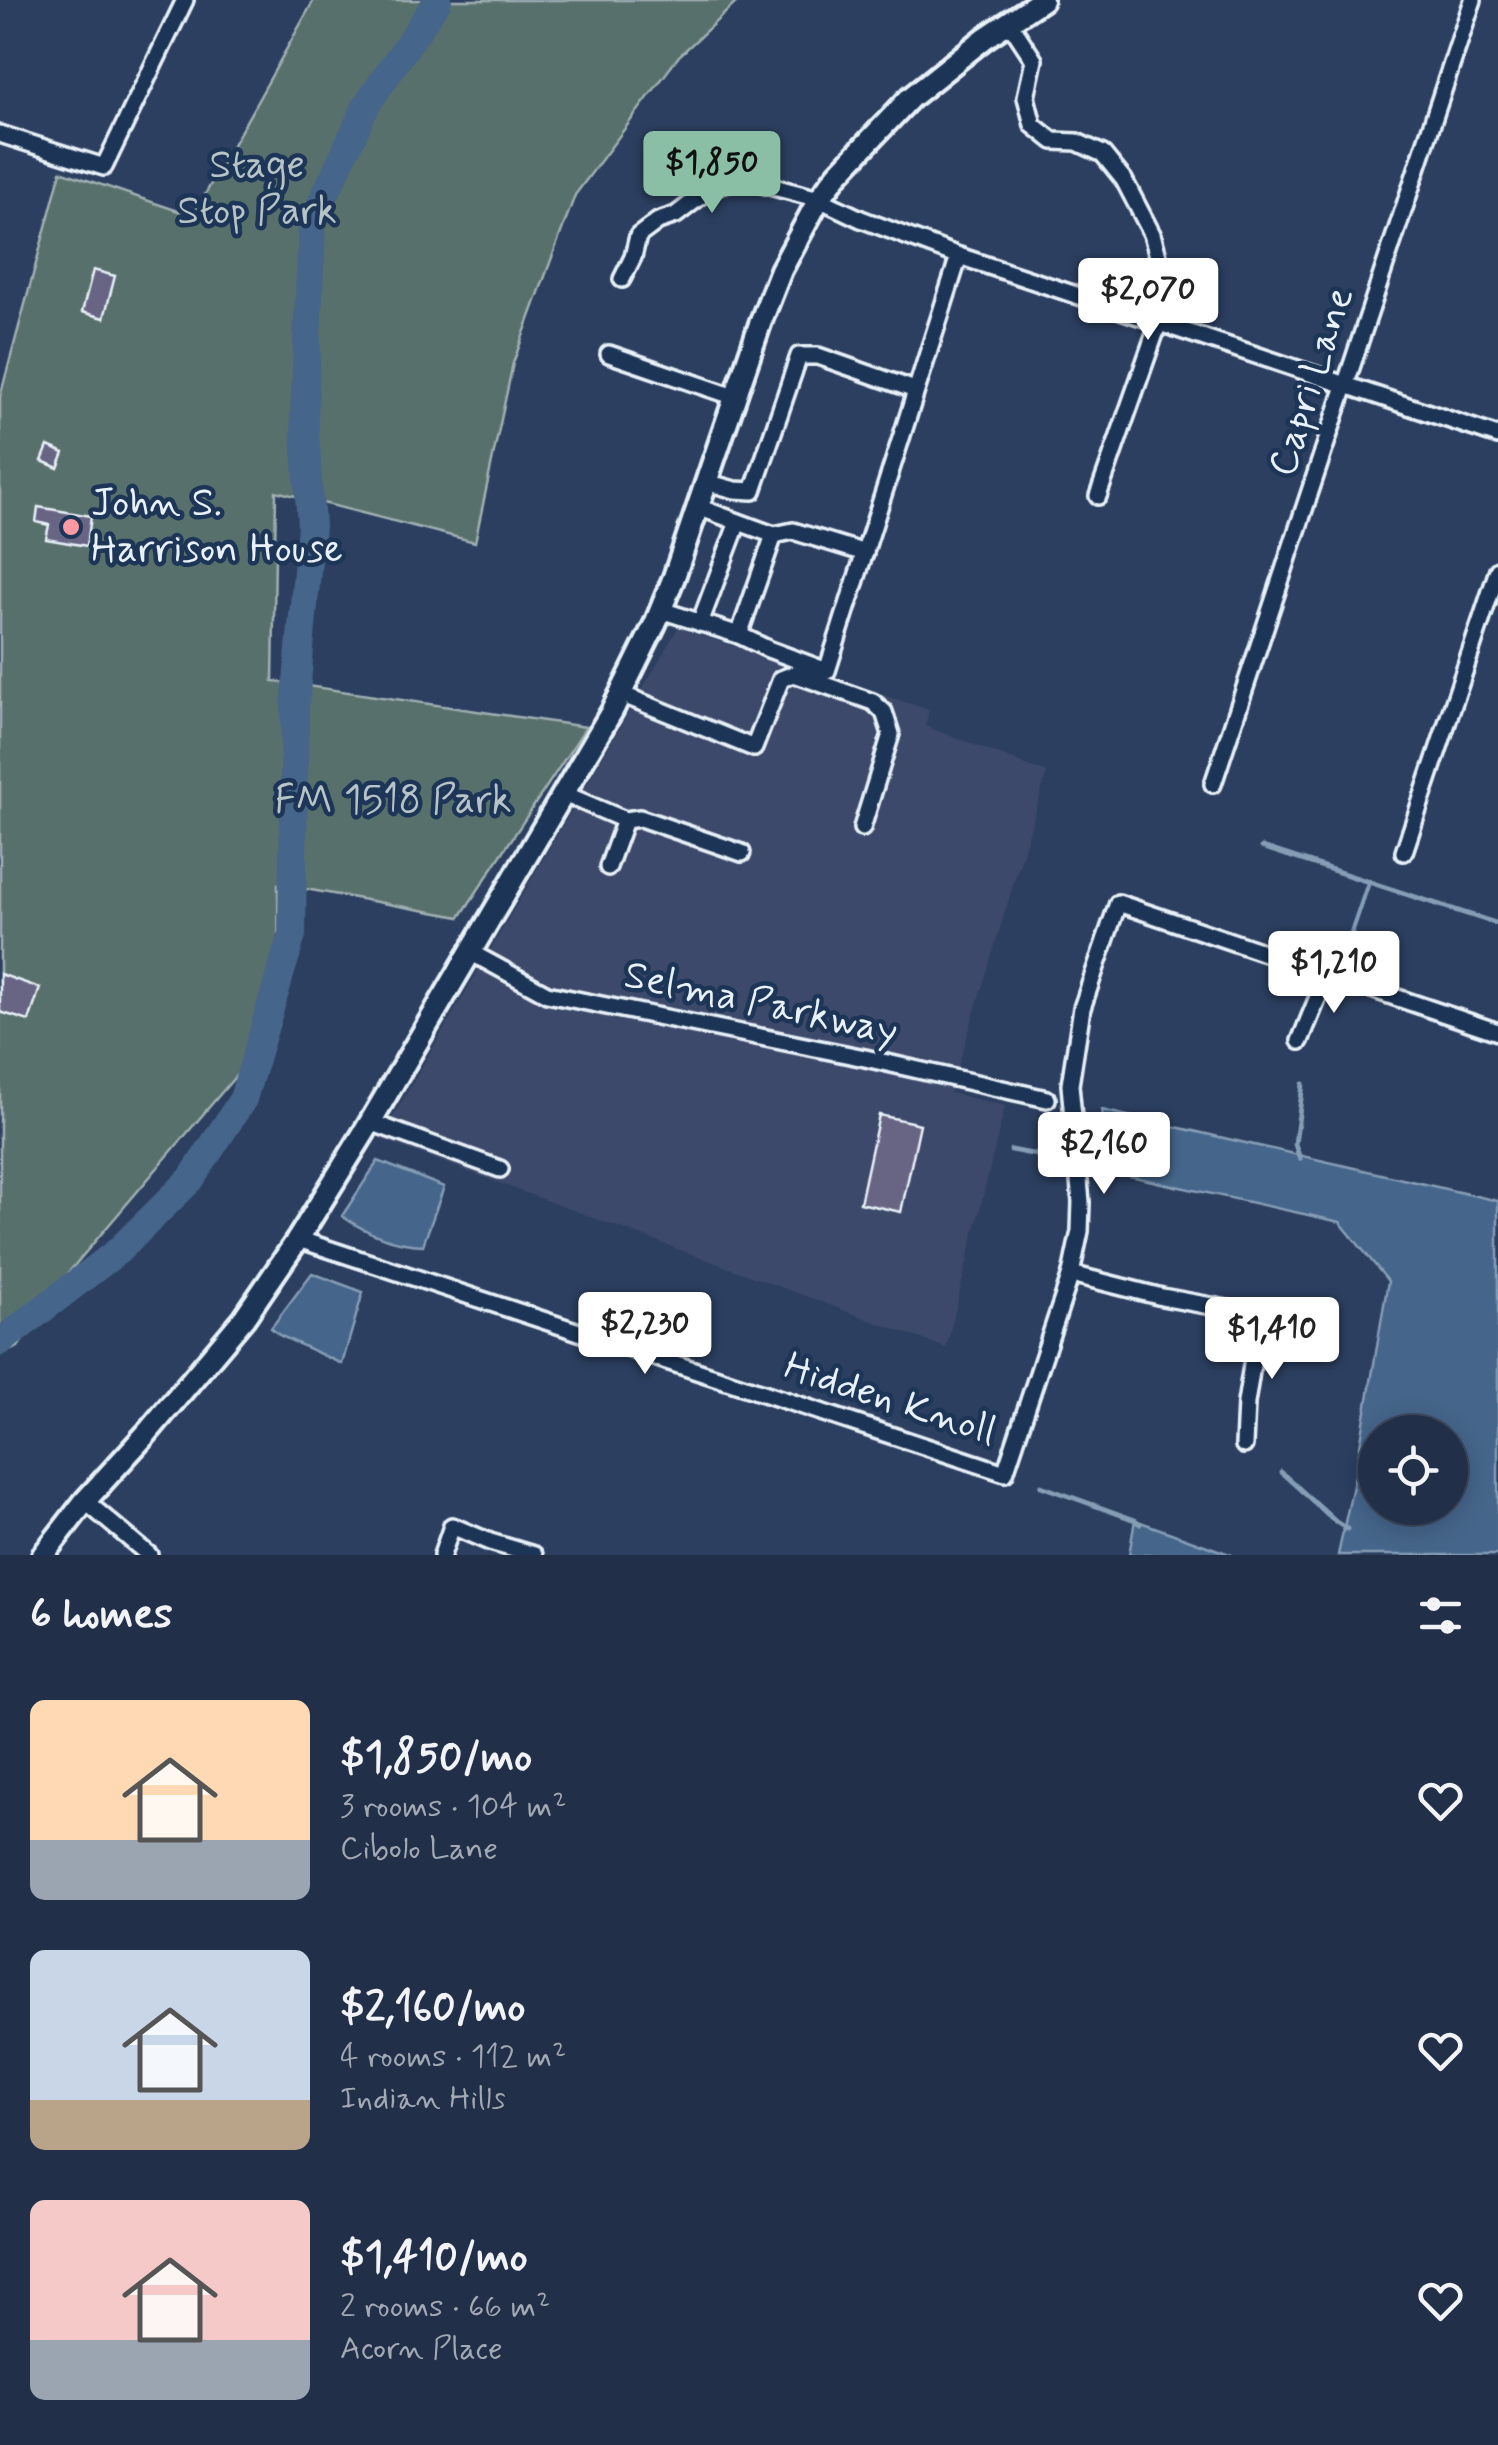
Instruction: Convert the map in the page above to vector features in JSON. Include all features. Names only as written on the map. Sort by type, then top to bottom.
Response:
[{"type":"main road","points":[[43,1555],[244,1318],[370,1122],[564,794],[621,694],[661,610],[781,270],[819,199],[837,174],[910,98],[1042,0]]},
{"type":"street","points":[[0,134],[104,167],[184,4],[163,0]]},
{"type":"street","name":"Capri Lane","points":[[1212,784],[1473,0]]},
{"type":"street","points":[[1009,22],[1034,60],[1026,97],[1033,125],[1052,142],[1077,142],[1103,154],[1124,180],[1152,234],[1166,285],[1159,322],[1098,496]]},
{"type":"street","points":[[622,278],[638,236],[658,221],[676,215],[711,188],[743,179],[819,199],[959,256],[1498,436]]},
{"type":"street","points":[[661,610],[740,635],[826,671],[959,256]]},
{"type":"street","points":[[609,354],[735,397]]},
{"type":"street","points":[[706,482],[753,491],[799,356],[818,356],[915,390]]},
{"type":"street","points":[[698,507],[774,535],[793,531],[866,553]]},
{"type":"street","points":[[700,623],[738,522]]},
{"type":"street","points":[[740,635],[774,535]]},
{"type":"street","points":[[1404,852],[1498,570]]},
{"type":"street","points":[[621,694],[754,748],[781,679],[794,674],[874,702],[884,712],[891,734],[862,828]]},
{"type":"street","points":[[564,794],[624,820],[640,818],[742,853]]},
{"type":"street","points":[[608,867],[624,820]]},
{"type":"street","points":[[1244,1444],[1246,1403],[1260,1315],[1071,1274],[1081,1202],[1070,1085],[1076,1036],[1118,903],[1498,1032]]},
{"type":"street","name":"Selma Parkway","points":[[470,952],[548,994],[1047,1098]]},
{"type":"street","points":[[1300,1041],[1327,975]]},
{"type":"street","points":[[370,1122],[500,1170]]},
{"type":"street","name":"Hidden Knoll","points":[[298,1239],[1005,1473],[1071,1274]]},
{"type":"street","points":[[85,1501],[150,1555]]},
{"type":"street","points":[[442,1555],[452,1526],[534,1555]]},
{"type":"shaded area","points":[[678,628],[929,710],[925,726],[1047,773],[950,1093],[1005,1106],[946,1348],[380,1139]]},
{"type":"shaded area","points":[[1102,1110],[1498,1201],[1498,1555],[1338,1555],[1358,1458],[1358,1525],[1468,1525],[1468,1415],[1365,1415],[1388,1281],[1340,1222],[1111,1172]]},
{"type":"shaded area","points":[[378,1161],[444,1187],[423,1245],[380,1236],[342,1216]]},
{"type":"shaded area","points":[[312,1273],[363,1292],[342,1364],[271,1328]]},
{"type":"shaded area","points":[[1135,1520],[1232,1555],[1129,1555]]},
{"type":"green space","points":[[314,0],[739,0],[679,56],[575,195],[513,363],[475,542],[276,491],[273,681],[586,727],[460,917],[278,884],[279,1025],[68,1273],[18,1347],[0,1355],[0,397],[61,171],[193,216]]},
{"type":"building","points":[[93,270],[115,276],[104,318],[82,312]]},
{"type":"building","points":[[48,446],[64,453],[58,468],[42,461]]},
{"type":"building","name":"John S. Harrison House","points":[[38,507],[91,516],[87,546],[46,539],[49,525],[36,522]]},
{"type":"building","points":[[0,974],[40,988],[29,1021],[0,1012]]},
{"type":"building","points":[[879,1115],[920,1124],[901,1212],[860,1203]]},
{"type":"waterway","points":[[0,1342],[118,1251],[191,1179],[243,1099],[292,935],[295,705],[311,526],[304,415],[312,223],[367,104],[438,0]]},
{"type":"waterway","points":[[1262,847],[1498,924]]},
{"type":"waterway","points":[[1341,964],[1369,881]]},
{"type":"waterway","points":[[1300,1159],[1295,1144],[1303,1084]]},
{"type":"waterway","points":[[1011,1150],[1053,1158]]},
{"type":"waterway","points":[[1281,1472],[1347,1529]]},
{"type":"waterway","points":[[1041,1486],[1140,1524]]},
{"type":"place","name":"John S. Harrison House","points":[[71,527]]},
{"type":"park label","name":"Stage Stop Park","points":[[257,189]]},
{"type":"park label","name":"FM 1518 Park","points":[[393,801]]}]
